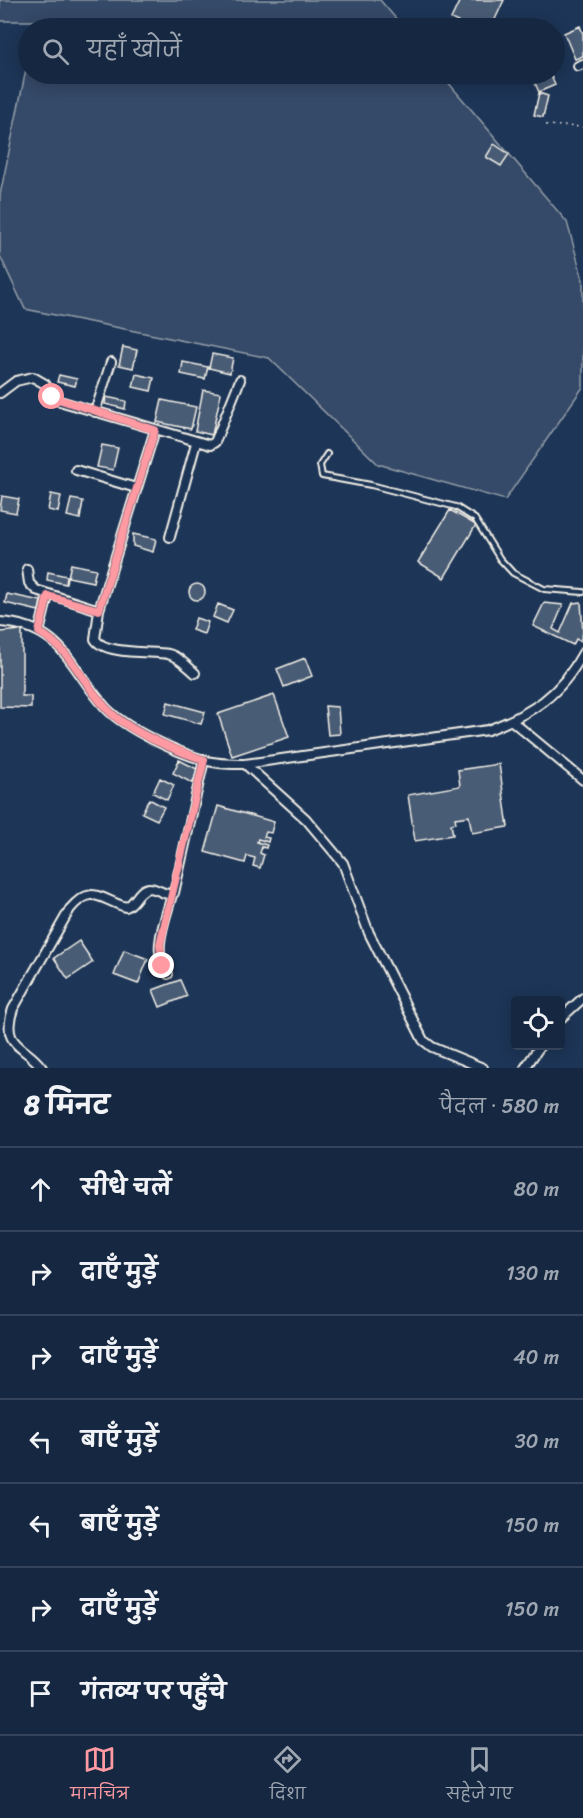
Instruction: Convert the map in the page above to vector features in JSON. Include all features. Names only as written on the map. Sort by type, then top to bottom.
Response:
[{"type":"street","points":[[95,412],[111,362]]},
{"type":"street","points":[[0,393],[16,381],[33,377],[45,384],[54,399],[196,443],[210,445],[214,442],[240,380]]},
{"type":"street","points":[[155,430],[99,610],[97,642],[131,652],[171,655],[195,673]]},
{"type":"street","points":[[170,537],[196,443]]},
{"type":"street","points":[[76,470],[136,488]]},
{"type":"street","points":[[27,569],[29,583],[48,596],[99,610]]},
{"type":"street","points":[[39,632],[48,596]]},
{"type":"street","points":[[0,622],[39,632],[64,650],[100,701],[114,716],[184,753],[204,760],[245,764],[488,730],[512,721],[559,690],[571,675],[583,653]]},
{"type":"street","points":[[512,721],[583,780]]},
{"type":"street","points":[[168,974],[162,966],[159,953],[172,894],[177,885],[204,760]]},
{"type":"street","points":[[245,764],[306,819],[343,863],[369,933],[423,1040],[432,1047],[483,1068]]},
{"type":"street","points":[[42,1068],[33,1058],[11,1044],[6,1032],[7,1022],[70,909],[86,895],[101,896],[126,907],[146,889],[172,894]]},
{"type":"street","points":[[565,1015],[583,999]]},
{"type":"street","points":[[525,1068],[537,1050]]},
{"type":"lane","points":[[327,454],[320,465],[321,476],[371,485],[456,507],[475,519],[500,560],[513,573],[544,589],[583,592]]},
{"type":"path","points":[[546,125],[583,127]]},
{"type":"shaded area","points":[[0,0],[380,0],[395,18],[18,18],[18,21],[0,21]]},
{"type":"shaded area","points":[[23,84],[450,84],[567,222],[583,280],[583,387],[505,500],[378,464],[269,358],[25,309],[0,256],[0,195]]},
{"type":"building","points":[[460,0],[504,0],[496,18],[451,18]]},
{"type":"building","points":[[580,26],[583,34],[583,56],[575,59],[565,33]]},
{"type":"building","points":[[535,84],[555,84],[555,85],[539,92]]},
{"type":"building","points":[[539,93],[548,96],[543,117],[534,115]]},
{"type":"building","points":[[494,144],[509,154],[501,166],[486,157]]},
{"type":"building","points":[[123,347],[137,350],[133,368],[119,365]]},
{"type":"building","points":[[212,354],[233,358],[230,373],[209,368]]},
{"type":"building","points":[[183,362],[208,367],[205,379],[181,374]]},
{"type":"building","points":[[136,374],[154,378],[151,391],[133,387]]},
{"type":"building","points":[[59,375],[77,379],[75,386],[57,382]]},
{"type":"building","points":[[203,390],[221,393],[212,435],[195,431]]},
{"type":"building","points":[[106,397],[126,401],[125,409],[105,404]]},
{"type":"building","points":[[162,400],[196,407],[191,429],[157,422]]},
{"type":"building","points":[[102,445],[118,448],[113,470],[97,467]]},
{"type":"building","points":[[51,494],[61,496],[58,512],[48,510]]},
{"type":"building","points":[[2,496],[19,499],[16,513],[0,510]]},
{"type":"building","points":[[71,499],[83,501],[80,519],[67,516]]},
{"type":"building","points":[[450,510],[476,525],[444,578],[418,562]]},
{"type":"building","points":[[133,534],[156,539],[153,552],[133,546]]},
{"type":"building","points":[[71,564],[96,569],[93,582],[68,577]]},
{"type":"building","points":[[48,572],[67,576],[66,584],[47,580]]},
{"type":"building","points":[[197,584],[205,592],[197,600],[189,592]]},
{"type":"building","points":[[7,594],[41,601],[39,611],[5,603]]},
{"type":"building","points":[[581,602],[583,633],[580,641],[576,639],[573,645],[533,626],[544,603],[563,605],[553,629],[560,633],[573,603]]},
{"type":"building","points":[[218,604],[233,610],[227,623],[213,617]]},
{"type":"building","points":[[196,618],[208,622],[204,634],[192,630]]},
{"type":"building","points":[[22,630],[22,696],[31,696],[31,708],[0,707],[0,632]]},
{"type":"building","points":[[305,658],[312,676],[284,687],[277,669]]},
{"type":"building","points":[[274,695],[289,737],[232,756],[218,714]]},
{"type":"building","points":[[168,702],[205,712],[201,724],[165,714]]},
{"type":"building","points":[[325,706],[338,707],[340,734],[328,735]]},
{"type":"building","points":[[179,760],[199,770],[192,783],[173,773]]},
{"type":"building","points":[[499,764],[508,827],[472,833],[469,816],[455,818],[456,823],[451,824],[453,835],[415,841],[408,795],[460,786],[458,770]]},
{"type":"building","points":[[160,778],[174,785],[167,800],[153,793]]},
{"type":"building","points":[[149,799],[164,807],[157,820],[142,813]]},
{"type":"building","points":[[218,806],[274,822],[271,833],[266,832],[264,837],[269,838],[268,842],[258,839],[257,842],[267,845],[266,848],[262,847],[260,853],[264,855],[260,868],[253,866],[255,858],[247,856],[245,863],[205,852]]},
{"type":"building","points":[[79,941],[93,962],[68,979],[54,958]]},
{"type":"building","points":[[124,950],[148,959],[138,984],[114,975]]},
{"type":"building","points":[[180,980],[187,996],[160,1007],[153,990]]},
{"type":"route","points":[[52,397],[155,430],[118,541],[99,610],[48,596],[39,632],[51,638],[64,650],[100,701],[114,716],[141,732],[204,760],[177,885],[172,894],[160,944],[159,953],[162,966]]}]
